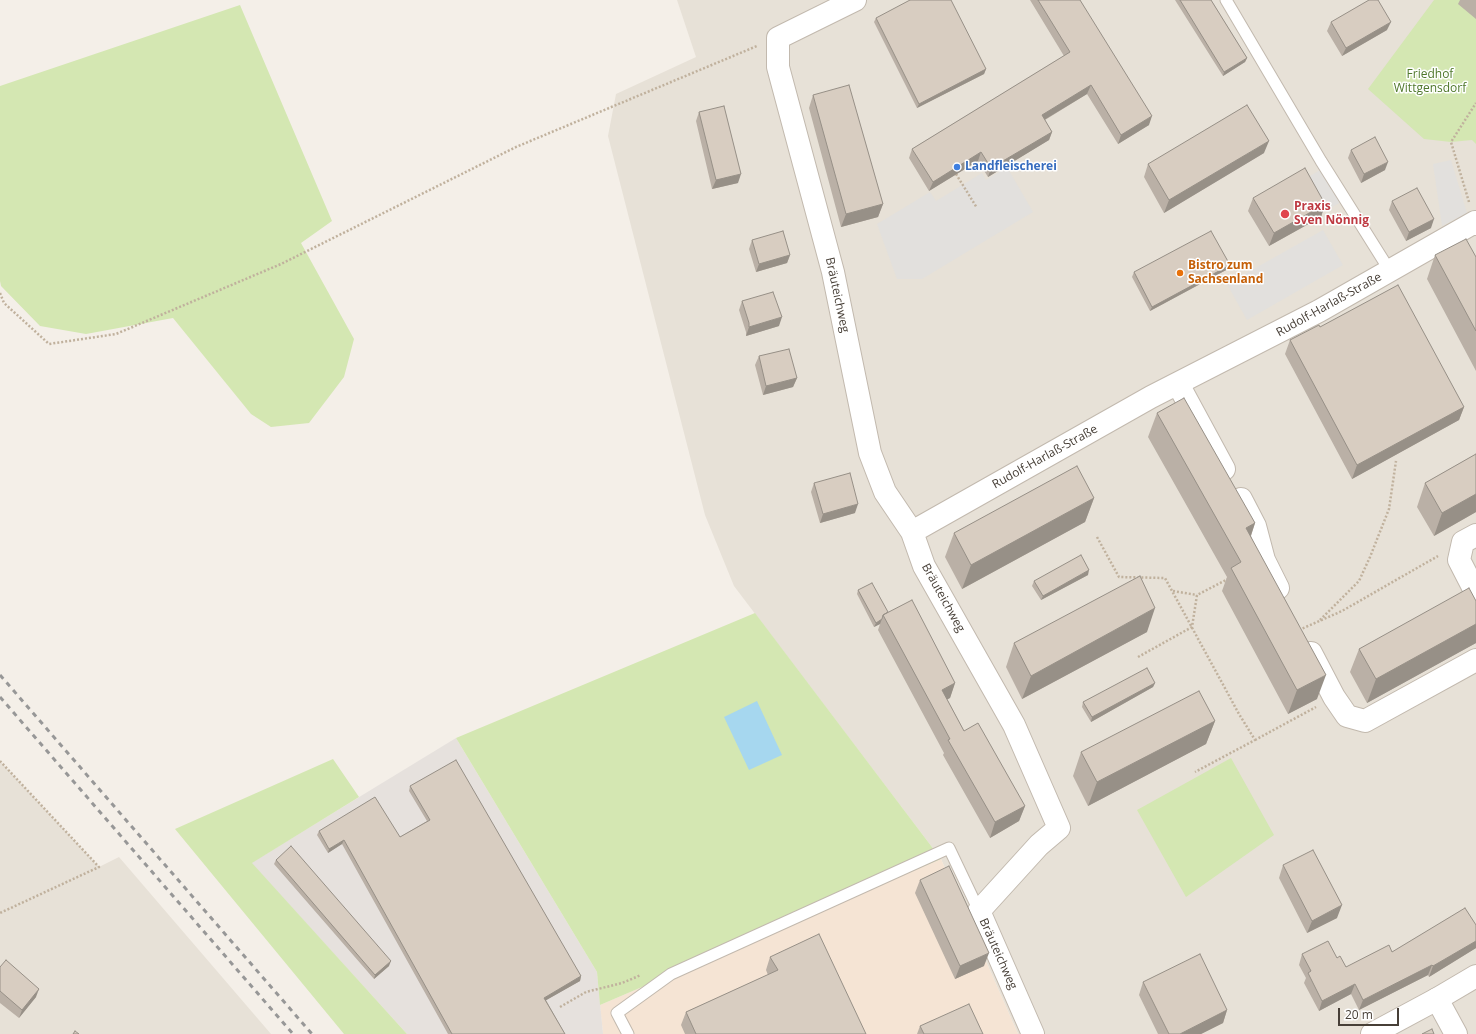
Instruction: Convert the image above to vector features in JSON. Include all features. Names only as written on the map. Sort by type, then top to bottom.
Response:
[{"type":"street","points":[[778,38],[855,0]]},
{"type":"street","name":"Bräuteichweg","points":[[778,38],[778,67],[833,272],[870,453],[885,492],[912,532],[924,566],[1014,725],[1059,828],[1039,845],[979,911],[1033,1034]]},
{"type":"street","name":"Rudolf-Harlaß-Straße","points":[[912,532],[1151,397],[1319,311],[1476,222]]},
{"type":"street","points":[[1178,384],[1256,526],[1264,560],[1288,609]]},
{"type":"street","points":[[1470,538],[1459,560],[1476,593]]},
{"type":"street","points":[[1309,626],[1334,697],[1347,716],[1365,721],[1476,660]]},
{"type":"street","points":[[1372,1034],[1476,976]]},
{"type":"street","points":[[1437,999],[1456,1034]]},
{"type":"lane","points":[[1226,0],[1321,161],[1390,271]]},
{"type":"lane","points":[[628,1034],[617,1013],[670,974],[949,848],[979,911]]},
{"type":"path","points":[[0,293],[4,303],[49,344],[116,334],[281,264],[516,147],[778,38]]},
{"type":"path","points":[[1476,103],[1450,142],[1476,222]]},
{"type":"path","points":[[956,174],[977,208]]},
{"type":"path","points":[[1309,626],[1359,581],[1389,509],[1396,462]]},
{"type":"path","points":[[1097,537],[1119,578],[1165,578],[1239,714],[1255,740]]},
{"type":"path","points":[[1309,626],[1342,611],[1470,538]]},
{"type":"path","points":[[1172,591],[1197,595],[1230,577]]},
{"type":"path","points":[[1192,627],[1197,595]]},
{"type":"path","points":[[1138,657],[1192,627]]},
{"type":"path","points":[[1195,772],[1334,697]]},
{"type":"path","points":[[0,761],[99,867],[0,913]]},
{"type":"shaded area","points":[[677,0],[1476,0],[1476,1034],[1018,1034],[941,859],[734,586],[705,515],[608,136],[616,94],[696,57]]},
{"type":"shaded area","points":[[1451,160],[1467,213],[1442,226],[1433,164]]},
{"type":"shaded area","points":[[1007,167],[1033,212],[922,279],[897,279],[877,224],[930,192],[936,201],[982,173],[986,180]]},
{"type":"shaded area","points":[[1322,169],[1341,202],[1322,213],[1303,180]]},
{"type":"shaded area","points":[[1323,230],[1343,265],[1247,320],[1227,284]]},
{"type":"shaded area","points":[[456,738],[597,972],[603,1034],[407,1034],[251,863]]},
{"type":"shaded area","points":[[0,761],[99,867],[119,857],[271,1034],[0,1034]]},
{"type":"shaded area","points":[[941,859],[1018,1034],[603,1034],[600,1005]]},
{"type":"green space","name":"Friedhof Wittgensdorf","points":[[1434,0],[1476,0],[1476,144],[1472,140],[1451,142],[1424,139],[1368,89]]},
{"type":"green space","points":[[240,5],[332,221],[301,243],[354,339],[344,377],[309,423],[271,427],[251,414],[173,318],[86,334],[40,326],[1,286],[0,281],[0,86]]},
{"type":"green space","points":[[755,613],[941,859],[600,1005],[597,972],[456,738]]},
{"type":"green space","points":[[1231,758],[1274,835],[1186,897],[1137,810]]},
{"type":"green space","points":[[333,759],[359,797],[252,863],[407,1034],[344,1034],[175,829]]},
{"type":"water","points":[[757,701],[782,755],[749,770],[724,717]]},
{"type":"building","points":[[910,0],[951,0],[986,69],[919,104],[876,18]]},
{"type":"building","points":[[1038,0],[1080,0],[1152,116],[1121,135],[1091,85],[1042,115],[1052,132],[991,168],[981,152],[933,182],[912,149],[1070,52]]},
{"type":"building","points":[[1180,0],[1211,0],[1247,58],[1224,72]]},
{"type":"building","points":[[1369,0],[1378,0],[1391,22],[1346,48],[1331,22]]},
{"type":"building","points":[[849,85],[883,204],[846,214],[813,95]]},
{"type":"building","points":[[1247,105],[1269,141],[1169,200],[1148,164]]},
{"type":"building","points":[[724,106],[741,174],[716,180],[699,112]]},
{"type":"building","points":[[1375,137],[1388,162],[1364,174],[1351,150]]},
{"type":"building","name":"Praxis Sven Nönnig","points":[[1305,168],[1325,204],[1274,233],[1253,198]]},
{"type":"building","points":[[1417,188],[1434,219],[1409,232],[1392,201]]},
{"type":"building","points":[[783,231],[790,255],[759,264],[752,240]]},
{"type":"building","name":"Bistro zum Sachsenland","points":[[1211,231],[1230,265],[1152,307],[1134,272]]},
{"type":"building","points":[[1466,239],[1476,257],[1476,331],[1435,255]]},
{"type":"building","points":[[1398,285],[1464,407],[1357,465],[1290,340],[1319,325],[1320,327]]},
{"type":"building","points":[[773,292],[782,317],[749,327],[742,301]]},
{"type":"building","points":[[789,349],[797,378],[766,386],[759,356]]},
{"type":"building","points":[[1184,398],[1255,523],[1246,528],[1326,675],[1297,690],[1231,568],[1241,562],[1157,413]]},
{"type":"building","points":[[1476,454],[1476,494],[1442,513],[1425,483]]},
{"type":"building","points":[[1077,466],[1094,498],[971,565],[954,533]]},
{"type":"building","points":[[850,473],[858,504],[823,514],[814,483]]},
{"type":"building","points":[[1081,555],[1089,570],[1043,596],[1034,581]]},
{"type":"building","points":[[1140,576],[1155,608],[1031,676],[1014,643]]},
{"type":"building","points":[[872,583],[888,612],[876,623],[858,590]]},
{"type":"building","points":[[1469,588],[1476,601],[1476,624],[1376,679],[1359,649]]},
{"type":"building","points":[[912,600],[955,683],[942,690],[964,731],[978,723],[1025,806],[995,822],[948,740],[950,739],[883,615]]},
{"type":"building","points":[[1147,668],[1155,683],[1092,717],[1083,702]]},
{"type":"building","points":[[1199,691],[1215,721],[1097,782],[1081,752]]},
{"type":"building","points":[[456,760],[581,976],[544,998],[565,1034],[452,1034],[344,840],[329,849],[319,831],[375,797],[400,837],[430,820],[410,786]]},
{"type":"building","points":[[291,846],[391,961],[375,975],[276,860]]},
{"type":"building","points":[[1313,850],[1342,905],[1312,921],[1283,865]]},
{"type":"building","points":[[949,866],[989,953],[960,966],[920,880]]},
{"type":"building","points":[[1465,908],[1476,925],[1476,941],[1433,966],[1432,965],[1363,1000],[1355,984],[1322,1001],[1308,973],[1311,971],[1302,954],[1328,941],[1337,958],[1340,956],[1346,967],[1389,945],[1392,952]]},
{"type":"building","points":[[819,934],[866,1034],[696,1034],[686,1012],[778,970],[770,957]]},
{"type":"building","points":[[1200,954],[1227,1010],[1180,1034],[1169,1034],[1143,982]]},
{"type":"building","points":[[6,960],[39,989],[22,1010],[0,991],[0,967]]},
{"type":"building","points":[[969,1004],[983,1034],[924,1034],[920,1026]]},
{"type":"building","points":[[1432,1029],[1434,1034],[1422,1034]]},
{"type":"railway","points":[[0,675],[312,1034]]},
{"type":"railway","points":[[0,697],[293,1034]]},
{"type":"place","name":"Landfleischerei","points":[[957,167]]},
{"type":"place","name":"Praxis Sven Nönnig","points":[[1285,214]]},
{"type":"place","name":"Bistro zum Sachsenland","points":[[1180,273]]}]
